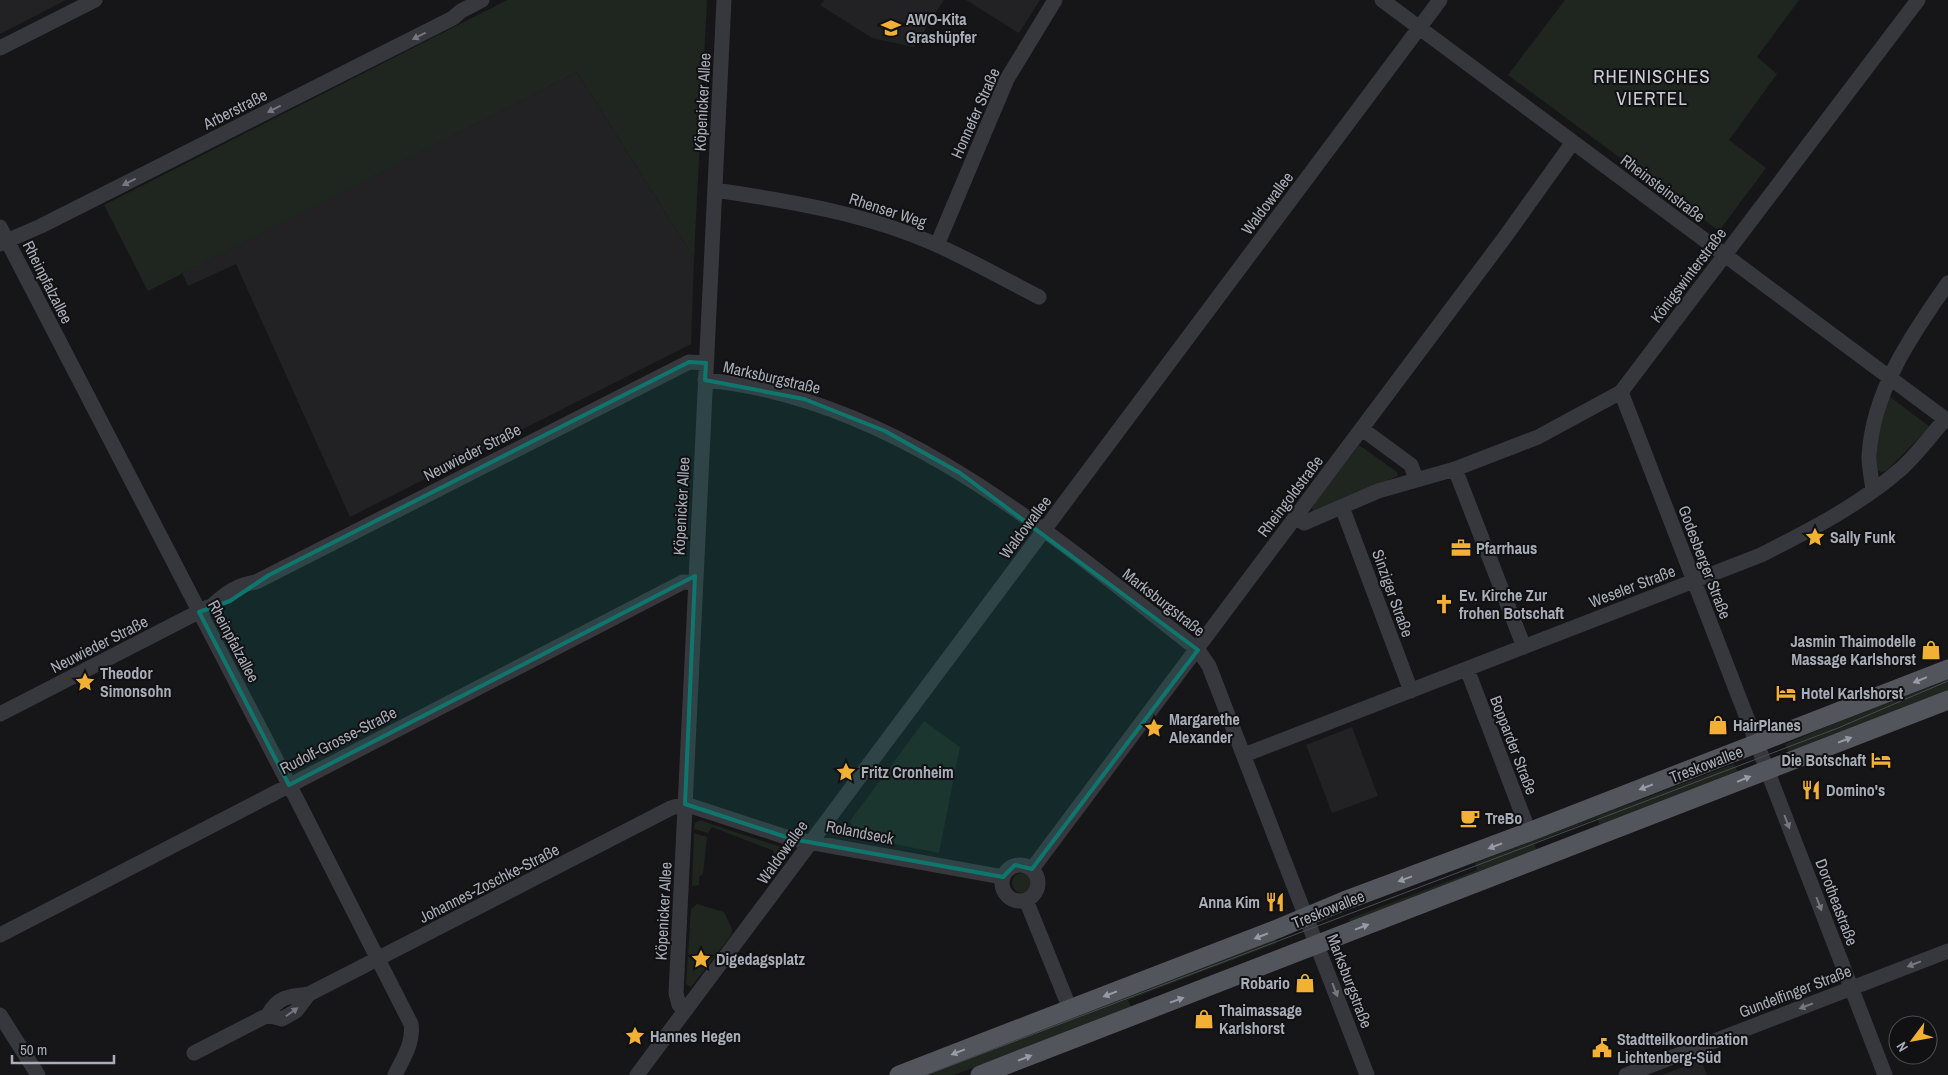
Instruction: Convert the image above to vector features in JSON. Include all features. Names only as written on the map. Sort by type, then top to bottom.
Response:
[{"type":"main road","name":"Treskowallee","points":[[899,1075],[1948,669]]},
{"type":"main road","name":"Treskowallee","points":[[980,1075],[1948,700]]},
{"type":"street","points":[[0,48],[95,0]]},
{"type":"street","name":"Arberstraße","points":[[4,242],[50,222],[321,85],[453,18],[461,11],[482,0]]},
{"type":"street","name":"Köpenicker Allee","points":[[686,1010],[679,1005],[676,997],[724,0]]},
{"type":"street","name":"Honnefer Straße","points":[[937,245],[1007,79],[1055,0]]},
{"type":"street","name":"Rheinsteinstraße","points":[[1382,0],[1946,420]]},
{"type":"street","name":"Waldowallee","points":[[637,1075],[1440,0]]},
{"type":"street","name":"Königswinterstraße","points":[[1296,516],[1304,523],[1416,479],[1455,469],[1538,437],[1621,392],[1918,0]]},
{"type":"street","name":"Rheingoldstraße","points":[[1032,869],[1198,650],[1573,142]]},
{"type":"street","name":"Rhenser Weg","points":[[715,190],[785,200],[883,225],[937,245],[1040,298]]},
{"type":"street","name":"Rheinpfalzallee","points":[[0,227],[4,242],[199,612],[411,1024],[412,1035],[395,1075]]},
{"type":"street","points":[[1873,491],[1869,457],[1872,434],[1889,377],[1948,283]]},
{"type":"street","name":"Neuwieder Straße","points":[[0,714],[214,604],[225,594],[240,585],[256,582],[689,362],[706,363]]},
{"type":"street","name":"Marksburgstraße","points":[[705,380],[804,400],[885,431],[960,473],[1043,532],[1198,650],[1209,666],[1367,1075]]},
{"type":"street","name":"Godesberger Straße","points":[[1621,392],[1757,744]]},
{"type":"street","name":"Weseler Straße","points":[[1244,755],[1761,555],[1821,524],[1873,491],[1920,450],[1946,420]]},
{"type":"street","points":[[1362,429],[1411,466],[1416,479]]},
{"type":"street","points":[[1455,469],[1524,647]]},
{"type":"street","name":"Sinziger Straße","points":[[1342,507],[1411,691]]},
{"type":"street","name":"Rudolf-Grosse-Straße","points":[[0,935],[683,582],[695,583]]},
{"type":"street","name":"Bopparder Straße","points":[[1467,669],[1530,832]]},
{"type":"street","name":"Treskowallee","points":[[1757,744],[1767,770]]},
{"type":"street","name":"Dorotheastraße","points":[[1767,770],[1885,1075]]},
{"type":"street","name":"Rolandseck","points":[[685,804],[792,838],[1003,877]]},
{"type":"street","name":"Johannes-Zoschke-Straße","points":[[194,1053],[268,1015],[282,1019],[296,1011],[309,994],[671,808],[685,804]]},
{"type":"street","points":[[1015,865],[1027,866],[1032,869],[1038,884],[1034,895],[1019,902],[1008,897],[1002,888],[1003,877],[1010,868],[1015,865]]},
{"type":"street","points":[[1026,900],[1070,1009]]},
{"type":"street","name":"Gundelfinger Straße","points":[[1626,1075],[1948,951]]},
{"type":"street","points":[[0,1015],[38,1075]]},
{"type":"highlighted area","points":[[689,362],[706,363],[705,380],[804,399],[885,431],[960,473],[1198,650],[1032,869],[1015,865],[1003,877],[792,839],[685,804],[695,576],[289,785],[199,612],[230,601],[269,575]]},
{"type":"shaded area","points":[[0,0],[66,0],[0,34]]},
{"type":"shaded area","points":[[507,0],[707,0],[694,258],[577,72],[148,291],[104,205]]},
{"type":"shaded area","name":"AWO-Kita Grashüpfer","points":[[824,0],[944,0],[914,47],[872,38],[820,5]]},
{"type":"shaded area","name":"AWO-Kita Grashüpfer","points":[[966,0],[1040,0],[1019,33]]},
{"type":"shaded area","points":[[1565,0],[1799,0],[1757,57],[1777,74],[1729,140],[1766,168],[1719,231],[1508,75]]},
{"type":"shaded area","points":[[577,72],[694,258],[691,344],[350,517],[236,264],[188,286],[182,273]]},
{"type":"shaded area","points":[[1889,396],[1930,427],[1886,471],[1881,472],[1877,470],[1877,439]]},
{"type":"shaded area","points":[[1359,445],[1397,472],[1398,476],[1313,512],[1312,507]]},
{"type":"shaded area","points":[[1948,677],[1948,691],[1790,755],[1785,744]]},
{"type":"shaded area","points":[[924,721],[960,747],[939,853],[855,836],[850,821]]},
{"type":"shaded area","points":[[1352,727],[1378,796],[1332,813],[1306,745]]},
{"type":"shaded area","points":[[1734,764],[1739,775],[1601,828],[1597,818],[1534,843],[1536,849],[1542,847],[1350,923],[1349,919],[1477,870],[1475,863]]},
{"type":"shaded area","points":[[701,820],[784,848],[779,855],[774,853],[774,851],[712,827],[708,833],[694,829],[695,823]]},
{"type":"shaded area","points":[[694,833],[707,837],[703,874],[699,877],[699,885],[692,886]]},
{"type":"shaded area","points":[[1022,873],[1029,876],[1032,883],[1029,890],[1022,893],[1015,890],[1012,883],[1015,876]]},
{"type":"shaded area","name":"Digedagsplatz","points":[[697,904],[724,912],[732,929],[732,934],[691,987],[686,984],[691,909]]},
{"type":"shaded area","points":[[1275,938],[1277,943],[1128,1000],[1131,1007],[954,1075],[920,1075]]},
{"type":"shaded area","points":[[1701,1060],[1707,1075],[1662,1075]]},
{"type":"tram line","points":[[926,1075],[1838,728],[1948,681]]},
{"type":"place","name":"AWO-Kita Grashüpfer","points":[[891,28]]},
{"type":"place","name":"Sally Funk","points":[[1815,537]]},
{"type":"place","name":"Pfarrhaus","points":[[1461,548]]},
{"type":"place","name":"Ev. Kirche Zur frohen Botschaft","points":[[1444,604]]},
{"type":"place","name":"Jasmin Thaimodelle Massage Karlshorst","points":[[1931,650]]},
{"type":"place","name":"Theodor Simonsohn","points":[[85,682]]},
{"type":"place","name":"Hotel Karlshorst","points":[[1786,693]]},
{"type":"place","name":"HairPlanes","points":[[1718,725]]},
{"type":"place","name":"Margarethe Alexander","points":[[1154,728]]},
{"type":"place","name":"Die Botschaft","points":[[1881,760]]},
{"type":"place","name":"Fritz Cronheim","points":[[846,772]]},
{"type":"place","name":"Domino's","points":[[1811,790]]},
{"type":"place","name":"TreBo","points":[[1470,818]]},
{"type":"place","name":"Anna Kim","points":[[1275,902]]},
{"type":"place","name":"Digedagsplatz","points":[[701,959]]},
{"type":"place","name":"Robario","points":[[1305,983]]},
{"type":"place","name":"Thaimassage Karlshorst","points":[[1204,1019]]},
{"type":"place","name":"Hannes Hegen","points":[[635,1036]]},
{"type":"place","name":"Stadtteilkoordination Lichtenberg-Süd","points":[[1602,1048]]},
{"type":"district","name":"RHEINISCHES VIERTEL","points":[[1652,87]]}]
